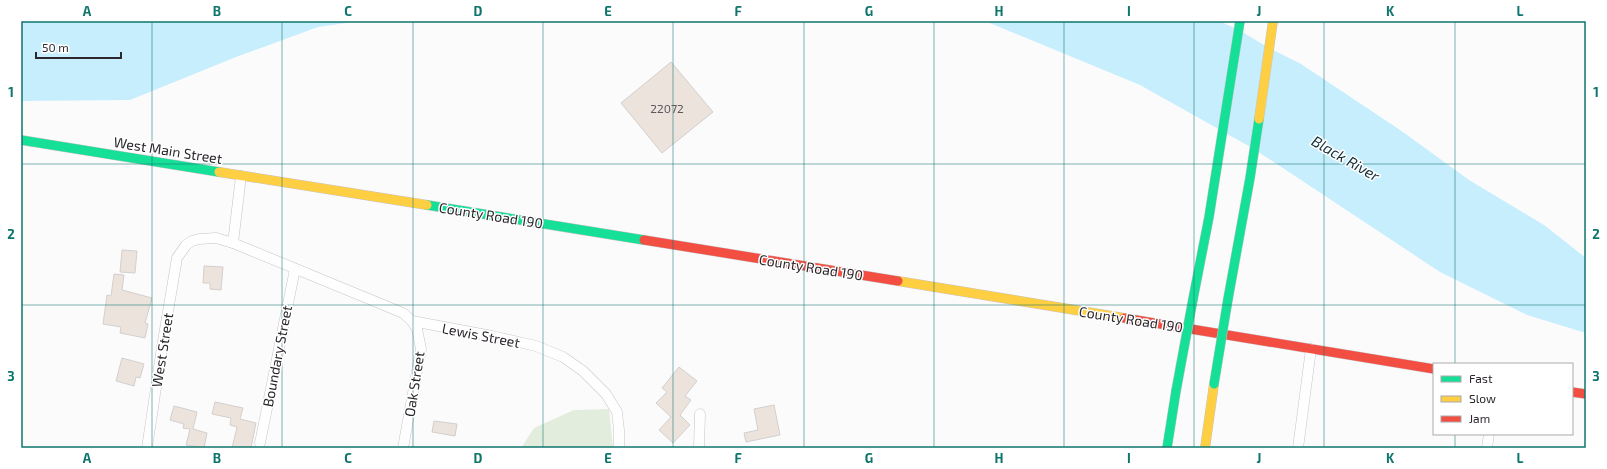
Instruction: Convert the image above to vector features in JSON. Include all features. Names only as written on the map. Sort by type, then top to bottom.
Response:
[{"type":"main road","points":[[1167,448],[1218,162],[1240,21]]},
{"type":"main road","points":[[1205,448],[1228,299],[1250,178],[1273,21]]},
{"type":"main road","name":"West Main Street","points":[[21,140],[310,186]]},
{"type":"main road","name":"County Road 190","points":[[310,186],[1004,298],[1433,370]]},
{"type":"main road","points":[[1573,392],[1586,394]]},
{"type":"street","points":[[233,243],[241,176]]},
{"type":"street","name":"Lewis Street","points":[[180,253],[186,245],[192,241],[216,238],[233,243],[403,313],[412,321],[536,346],[563,357],[583,371],[606,394],[616,412],[619,430],[619,448]]},
{"type":"street","name":"West Street","points":[[147,448],[163,339],[177,258],[180,253]]},
{"type":"street","name":"Boundary Street","points":[[260,443],[295,268]]},
{"type":"street","name":"Oak Street","points":[[404,448],[421,350],[417,329],[412,321]]},
{"type":"street","points":[[1298,448],[1311,350]]},
{"type":"street","points":[[698,448],[700,414]]},
{"type":"street","points":[[1487,448],[1489,435]]},
{"type":"green space","points":[[609,409],[613,448],[521,448],[534,428],[574,410]]},
{"type":"water","points":[[21,21],[360,21],[318,27],[236,57],[130,100],[21,101]]},
{"type":"water","name":"Black River","points":[[985,21],[1219,21],[1239,30],[1269,48],[1301,64],[1403,132],[1469,180],[1544,225],[1586,258],[1586,333],[1527,315],[1440,272],[1254,149],[1140,85]]},
{"type":"building","points":[[671,62],[713,112],[662,153],[621,103]]},
{"type":"building","points":[[122,250],[137,251],[135,273],[120,272]]},
{"type":"building","points":[[204,266],[223,267],[221,290],[210,289],[210,283],[203,283]]},
{"type":"building","points":[[114,274],[124,275],[122,290],[152,298],[145,323],[148,324],[145,338],[120,333],[121,327],[103,324],[107,295],[111,296]]},
{"type":"building","points":[[122,358],[144,364],[140,378],[136,377],[134,386],[116,381]]},
{"type":"building","points":[[679,367],[697,381],[685,396],[691,400],[680,415],[690,425],[673,443],[659,430],[671,417],[656,403],[667,392],[662,388]]},
{"type":"building","points":[[215,402],[243,408],[240,419],[256,423],[251,448],[232,448],[237,427],[230,425],[231,418],[212,414]]},
{"type":"building","points":[[774,405],[780,435],[746,442],[744,433],[758,430],[754,409]]},
{"type":"building","points":[[174,406],[197,412],[193,429],[207,433],[204,448],[186,445],[190,429],[183,428],[184,424],[170,420]]},
{"type":"building","points":[[434,421],[457,424],[455,436],[432,432]]},
{"type":"traffic: fast","points":[[1193,299],[1209,217],[1240,21]]},
{"type":"traffic: fast","points":[[1228,299],[1259,119]]},
{"type":"traffic: fast","points":[[21,140],[219,172]]},
{"type":"traffic: fast","points":[[427,205],[644,240]]},
{"type":"traffic: fast","points":[[1176,391],[1193,299]]},
{"type":"traffic: fast","points":[[1214,384],[1228,299]]},
{"type":"traffic: fast","points":[[1167,448],[1176,391]]},
{"type":"traffic: slow","points":[[1259,119],[1273,21]]},
{"type":"traffic: slow","points":[[219,172],[427,205]]},
{"type":"traffic: slow","points":[[898,281],[1124,318]]},
{"type":"traffic: slow","points":[[1205,448],[1214,384]]},
{"type":"traffic: jam","points":[[644,240],[898,281]]},
{"type":"traffic: jam","points":[[1124,318],[1433,369]]},
{"type":"traffic: jam","points":[[1573,392],[1586,394]]}]
